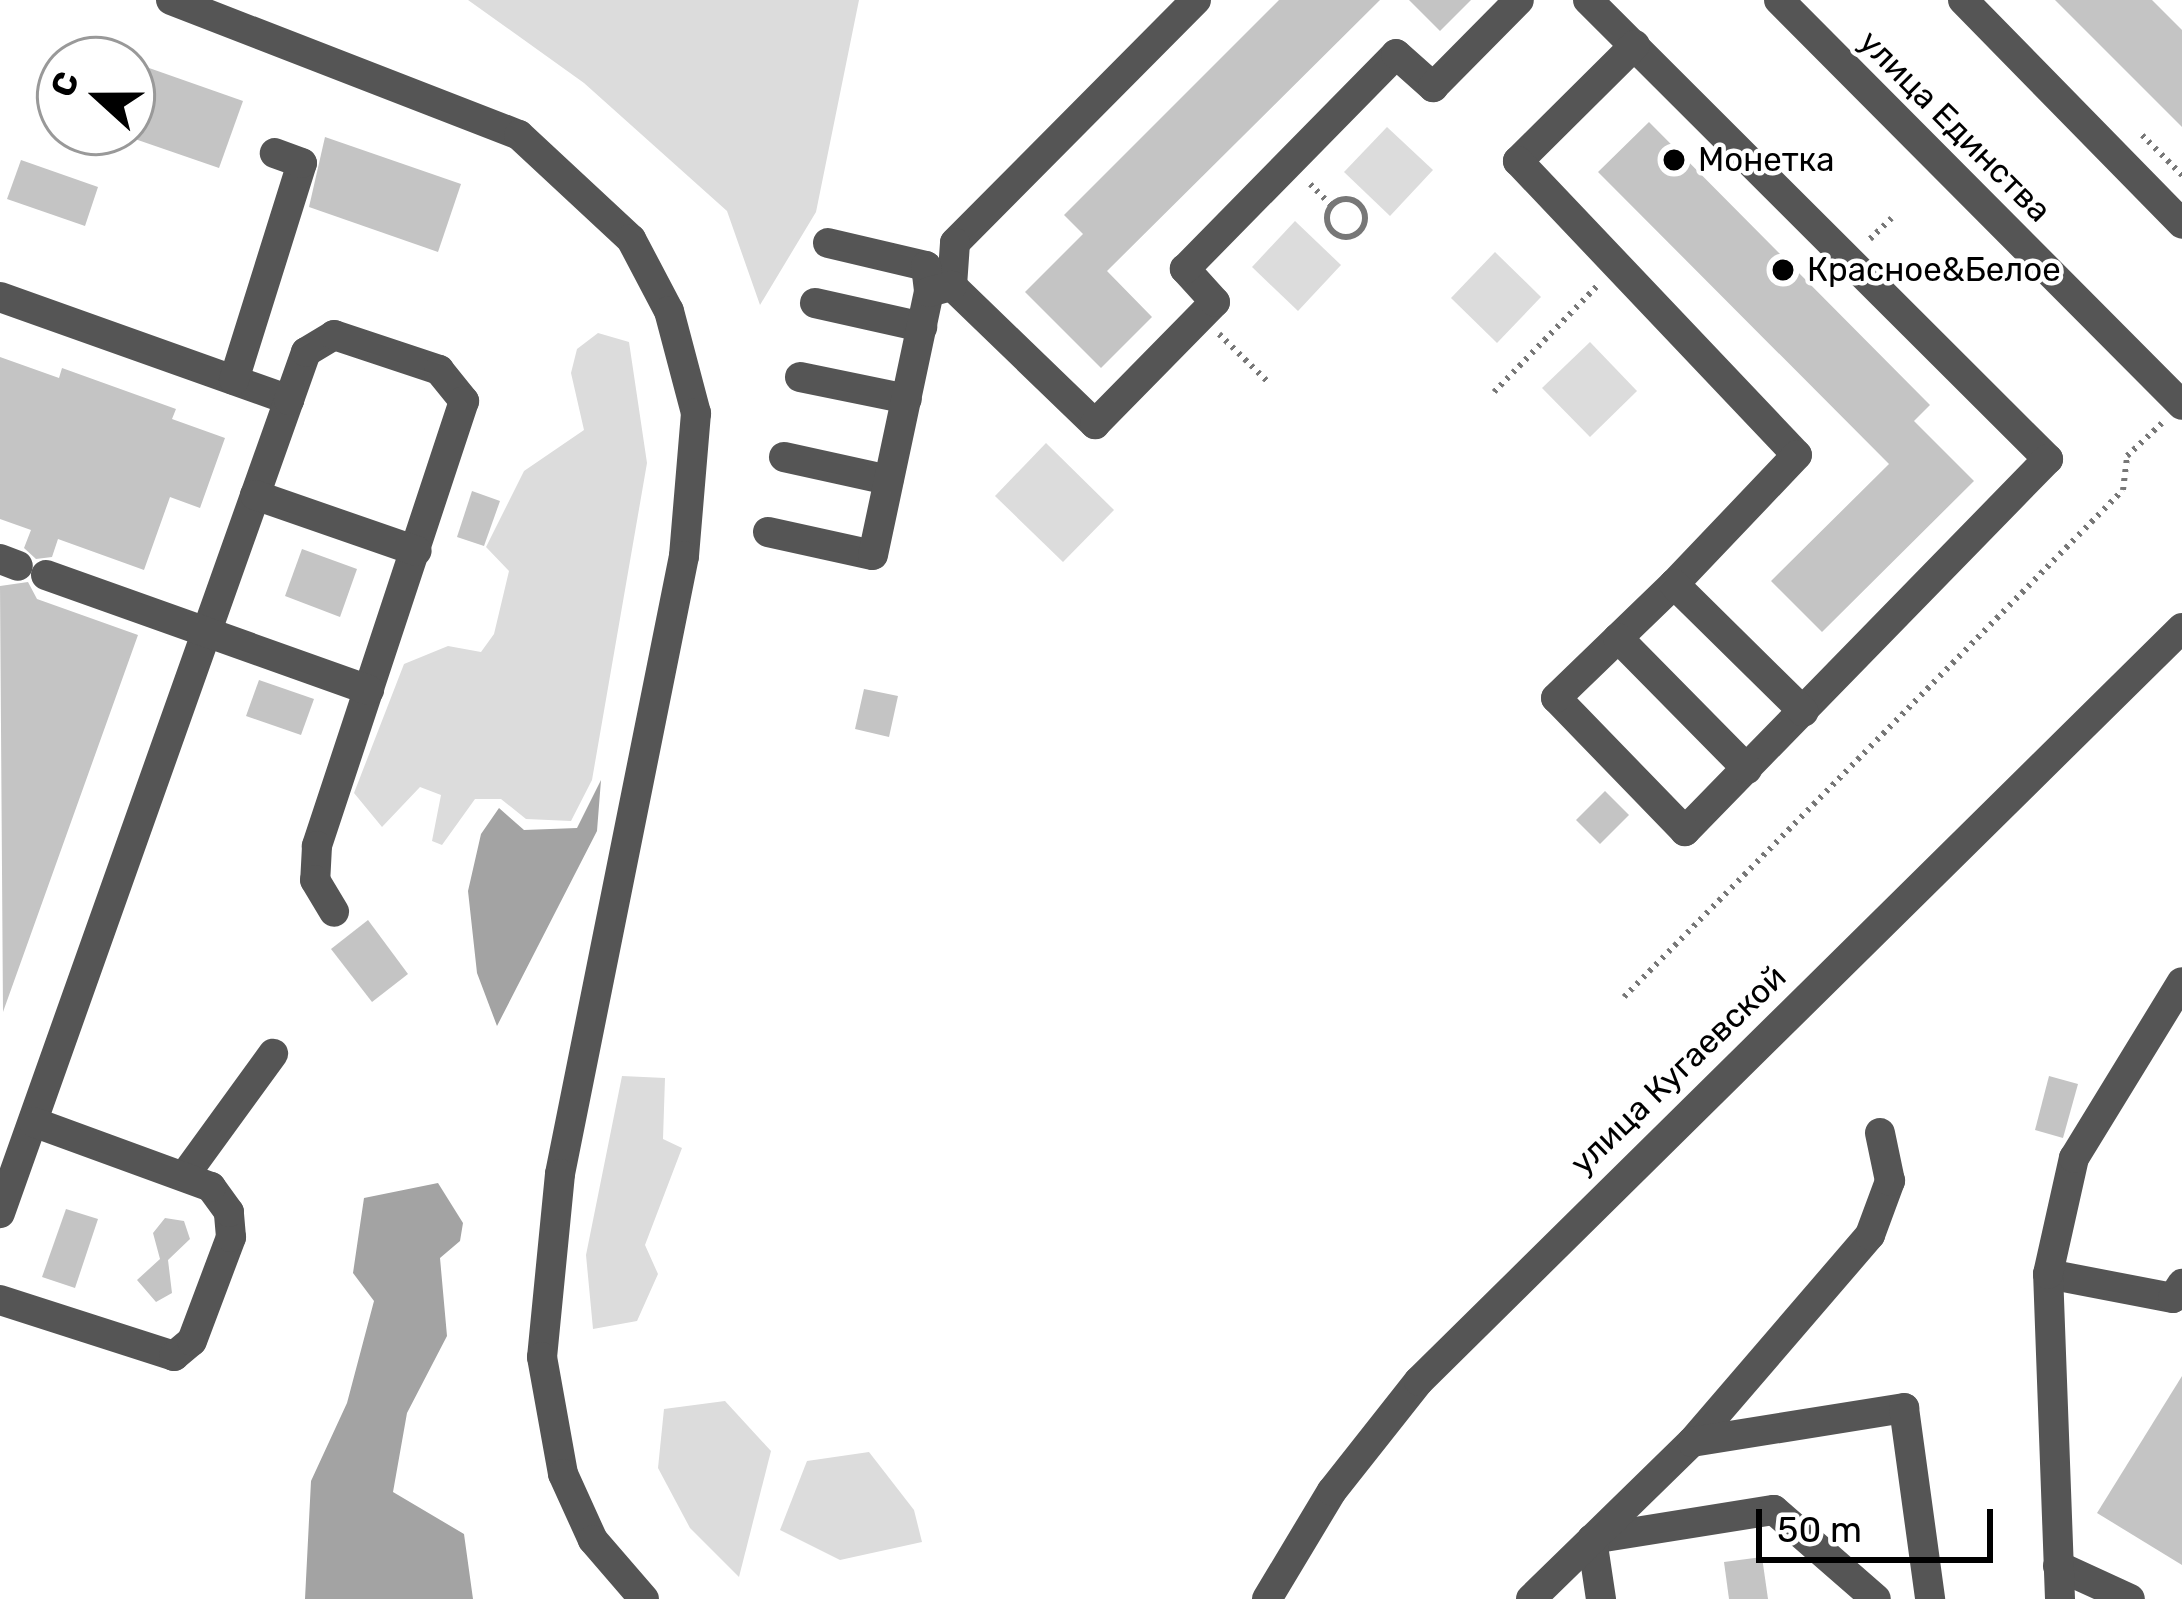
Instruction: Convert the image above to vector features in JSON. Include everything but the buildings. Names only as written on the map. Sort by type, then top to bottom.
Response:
[{"type":"street","points":[[171,0],[519,135],[631,239],[669,311],[696,413],[684,556],[560,1174],[542,1357],[563,1474],[593,1540],[644,1599]]},
{"type":"street","points":[[768,532],[873,555],[922,327],[955,243],[1196,0]]},
{"type":"street","points":[[828,243],[926,266],[940,289],[1095,424],[1215,302],[1186,269],[1396,54],[1432,87],[1519,0]]},
{"type":"street","points":[[1588,0],[1635,45],[2048,459],[1685,831],[1556,698],[1797,455],[1518,161],[1635,45]]},
{"type":"street","name":"улица Единства","points":[[1779,0],[2182,405]]},
{"type":"street","points":[[1963,0],[2182,224]]},
{"type":"street","points":[[234,380],[302,163],[275,153]]},
{"type":"street","points":[[0,297],[289,400]]},
{"type":"street","points":[[814,304],[922,327]]},
{"type":"street","points":[[0,1214],[306,352],[334,335],[439,370],[456,386],[462,421],[317,846],[315,880],[334,912]]},
{"type":"street","points":[[800,377],[907,399]]},
{"type":"street","points":[[784,457],[889,480]]},
{"type":"street","points":[[255,495],[417,551]]},
{"type":"street","points":[[21,567],[369,690]]},
{"type":"street","points":[[1674,584],[1804,712]]},
{"type":"street","name":"улица Кугаевской","points":[[1267,1599],[1331,1491],[1419,1381],[2182,628]]},
{"type":"street","points":[[1618,638],[1748,769]]},
{"type":"street","points":[[2060,1599],[2048,1274],[2074,1158],[2182,982]]},
{"type":"street","points":[[185,1175],[272,1054]]},
{"type":"street","points":[[0,1300],[174,1356],[192,1341],[231,1237],[229,1212],[211,1187],[33,1122]]},
{"type":"street","points":[[1531,1599],[1692,1442],[1870,1235],[1890,1181],[1880,1132]]},
{"type":"street","points":[[2048,1274],[2173,1298],[2182,1284]]},
{"type":"street","points":[[1692,1442],[1904,1408],[1930,1598],[1916,1599]]},
{"type":"street","points":[[1592,1539],[1774,1510],[1876,1599]]},
{"type":"street","points":[[1592,1539],[1601,1599]]},
{"type":"street","points":[[2058,1566],[2130,1599]]},
{"type":"path","points":[[1356,201],[1364,225],[1341,236],[1328,212],[1356,201]]},
{"type":"path","points":[[1494,392],[1617,266]]},
{"type":"path","points":[[1201,316],[1267,381]]},
{"type":"path","points":[[1624,997],[2123,490],[2128,456],[2182,405]]},
{"type":"shaded area","points":[[468,0],[859,0],[816,212],[760,305],[727,211],[584,83]]},
{"type":"shaded area","points":[[1387,127],[1433,170],[1390,216],[1344,172]]},
{"type":"shaded area","points":[[1295,221],[1341,265],[1298,311],[1252,267]]},
{"type":"shaded area","points":[[1495,252],[1541,297],[1497,343],[1451,298]]},
{"type":"shaded area","points":[[598,333],[629,342],[647,463],[592,780],[571,821],[526,819],[501,799],[475,799],[442,845],[432,841],[441,795],[420,787],[382,827],[354,793],[404,664],[448,646],[481,652],[494,634],[509,571],[486,547],[524,471],[584,430],[571,373],[577,349]]},
{"type":"shaded area","points":[[1590,342],[1637,391],[1590,437],[1542,388]]},
{"type":"shaded area","points":[[1046,443],[1114,510],[1063,562],[995,496]]},
{"type":"shaded area","points":[[601,780],[597,831],[497,1026],[477,973],[468,891],[481,834],[499,808],[524,830],[577,828]]},
{"type":"shaded area","points":[[622,1076],[665,1078],[663,1139],[682,1148],[645,1245],[658,1274],[637,1321],[593,1329],[586,1255]]},
{"type":"shaded area","points":[[438,1183],[463,1223],[460,1241],[440,1258],[447,1336],[407,1413],[393,1492],[464,1534],[473,1599],[305,1599],[311,1481],[347,1403],[374,1301],[353,1273],[364,1198]]},
{"type":"shaded area","points":[[725,1401],[771,1451],[739,1577],[690,1528],[658,1468],[664,1409]]},
{"type":"shaded area","points":[[869,1452],[914,1510],[922,1542],[840,1560],[780,1530],[807,1461]]},
{"type":"place","name":"Монетка","points":[[1674,160]]},
{"type":"place","name":"Красное&Белое","points":[[1783,270]]}]
